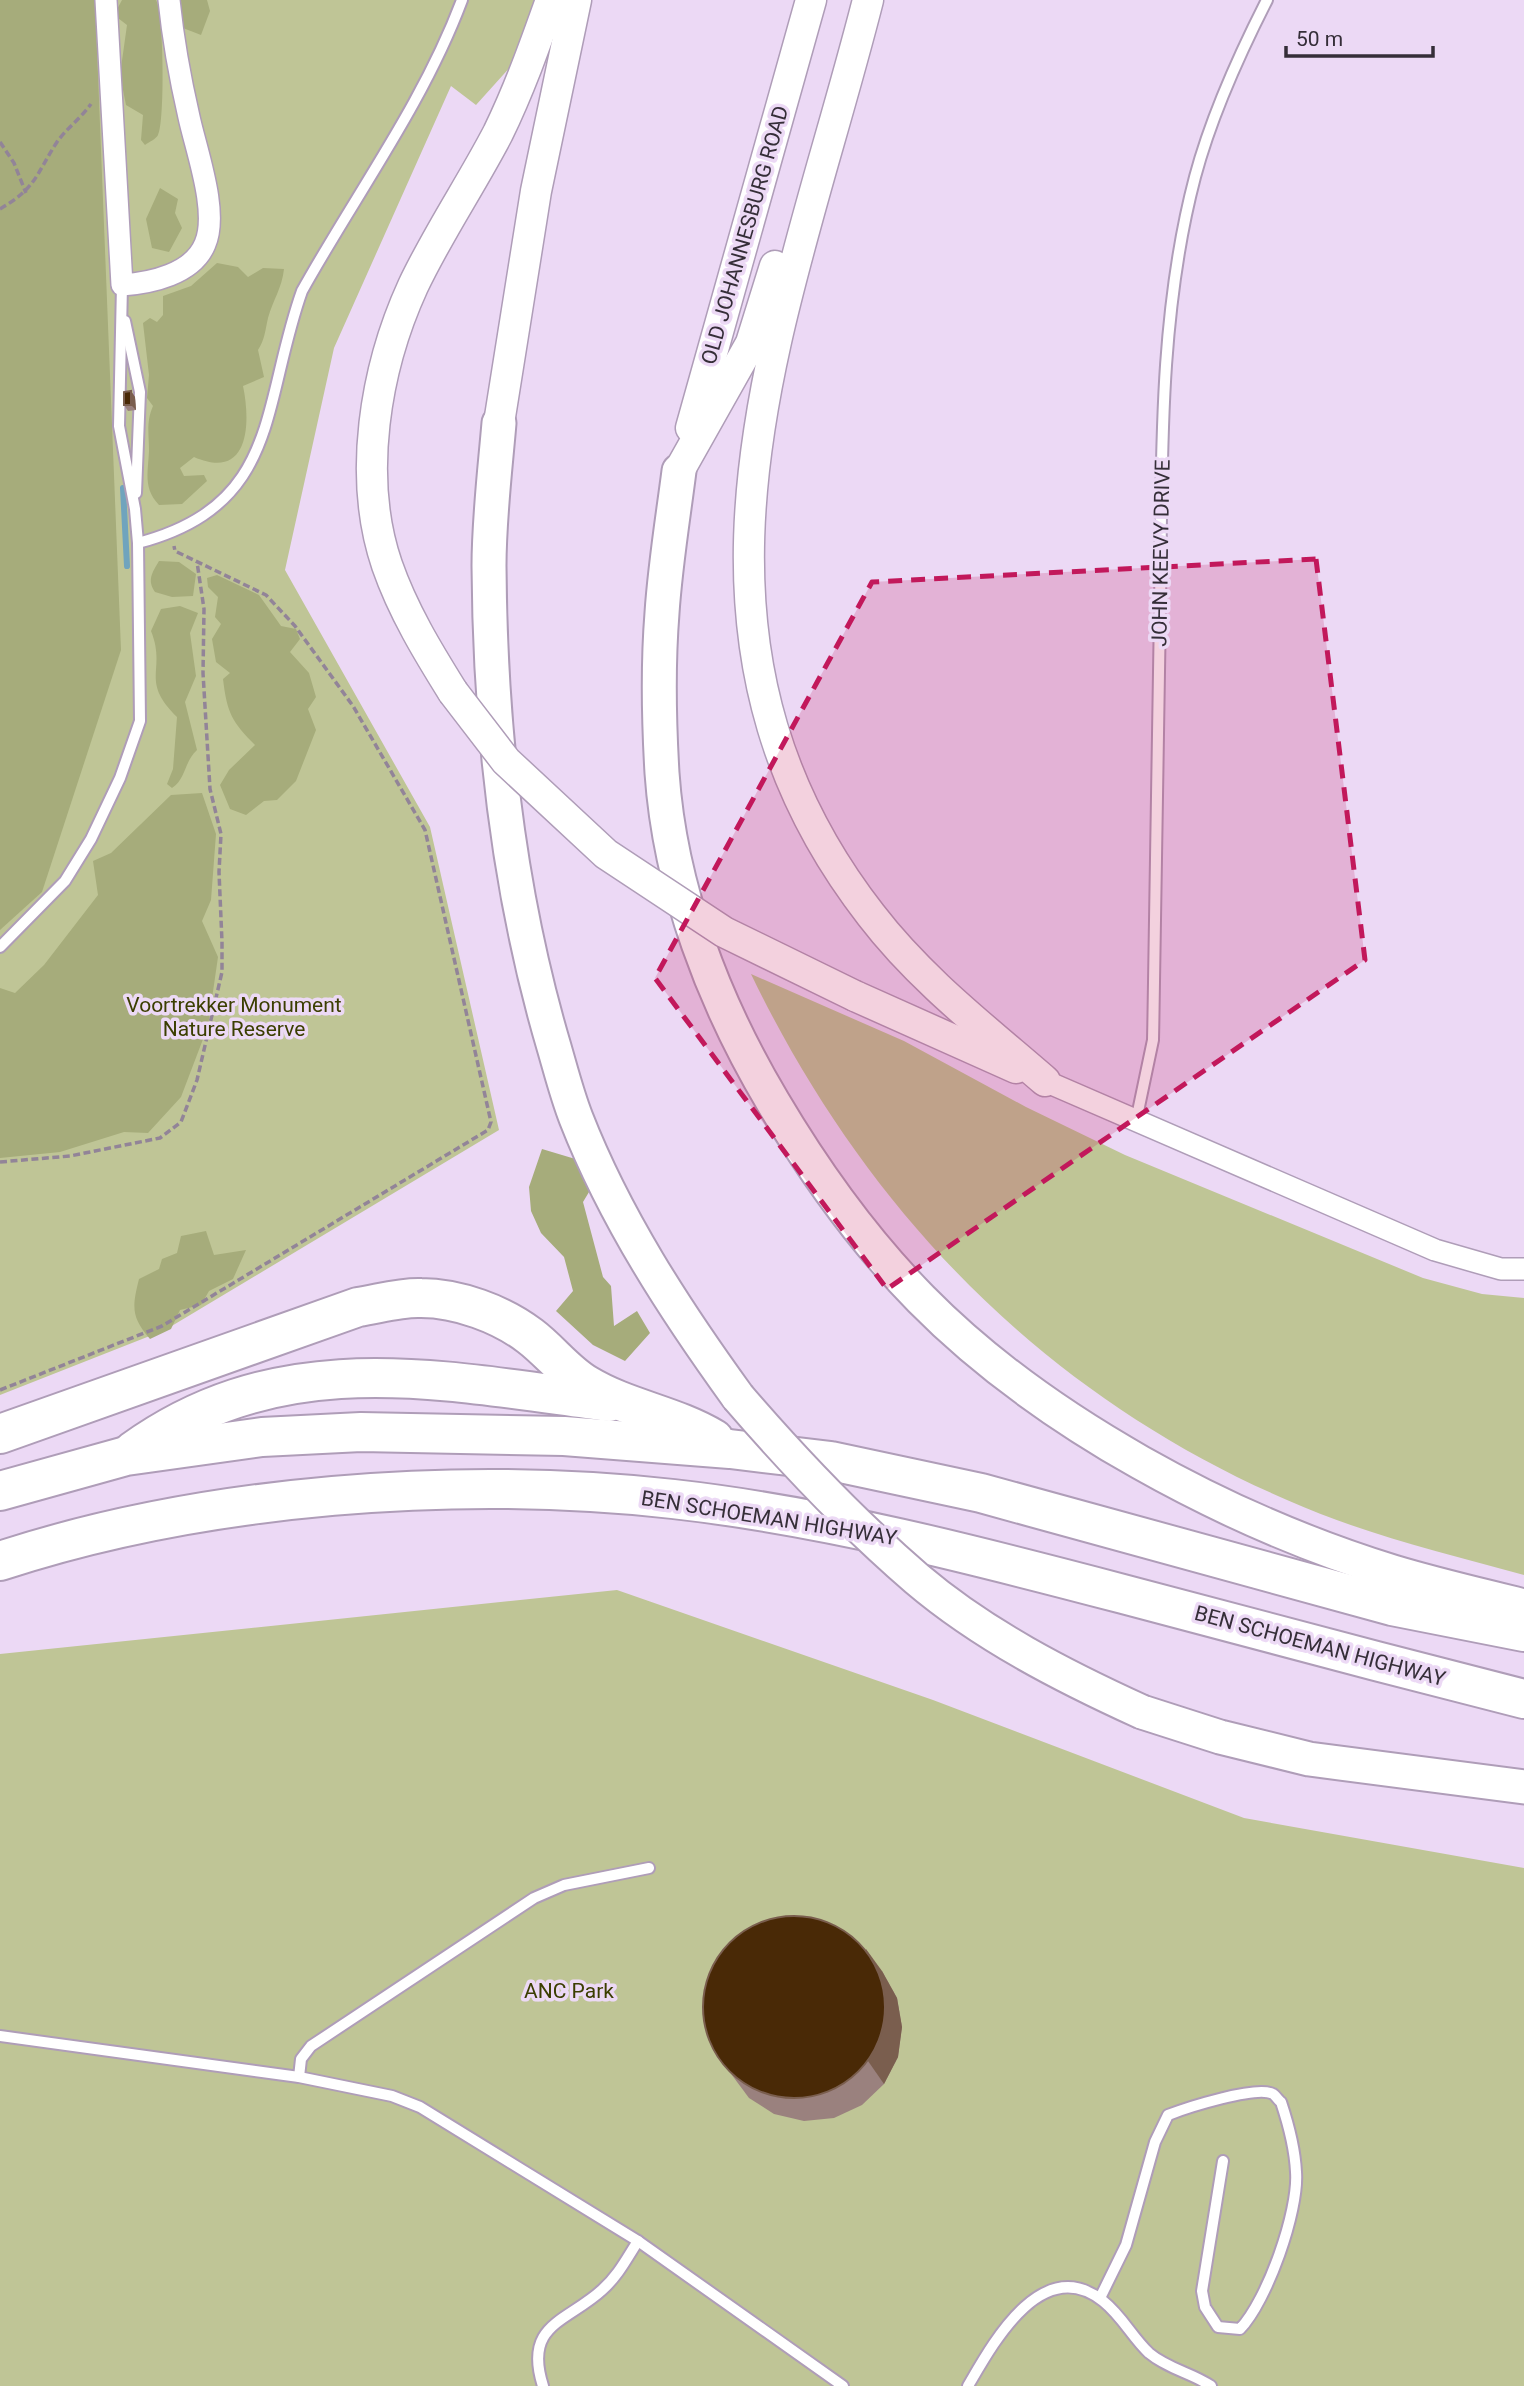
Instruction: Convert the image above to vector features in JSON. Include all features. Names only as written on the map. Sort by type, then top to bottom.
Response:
[{"type":"highway","points":[[0,1434],[358,1307],[420,1297],[451,1301],[489,1313],[518,1328],[584,1384],[624,1404]]},
{"type":"highway","points":[[126,1456],[168,1426],[261,1389],[310,1380],[398,1378],[624,1404],[698,1429],[730,1449]]},
{"type":"highway","points":[[0,1491],[126,1456],[262,1437],[361,1432],[564,1436],[730,1449],[831,1461],[981,1493],[1391,1606],[1524,1632]]},
{"type":"highway","name":"BEN SCHOEMAN HIGHWAY","points":[[0,1561],[132,1525],[254,1506],[368,1495],[457,1490],[672,1499],[824,1523],[978,1556],[1524,1699]]},
{"type":"main road","points":[[551,0],[524,74],[497,134],[413,288],[388,354],[374,416],[373,489],[387,564],[422,642],[453,692],[506,761],[606,854],[724,932],[855,996],[1045,1081]]},
{"type":"main road","points":[[576,0],[536,191],[499,423],[489,564],[494,713],[514,873],[539,995],[575,1117],[625,1222],[683,1321],[738,1397],[833,1502],[919,1580],[974,1620],[1066,1677],[1142,1712],[1220,1737],[1309,1759],[1524,1787]]},
{"type":"main road","name":"OLD JOHANNESBURG ROAD","points":[[679,471],[811,0]]},
{"type":"main road","points":[[851,0],[751,343],[679,471],[661,615],[662,774],[677,867],[703,958],[746,1057],[796,1140],[847,1214],[920,1299],[988,1361],[1095,1436],[1226,1506],[1392,1572],[1524,1606]]},
{"type":"main road","points":[[868,0],[785,301],[758,436],[748,517],[748,586],[755,664],[784,768],[800,806],[870,915],[929,981],[1045,1081]]},
{"type":"street","points":[[106,0],[122,285],[142,283],[181,270],[201,253],[208,233],[205,186],[188,117],[169,0]]},
{"type":"street","points":[[1045,1081],[1435,1250],[1501,1269],[1524,1269]]},
{"type":"lane","points":[[138,542],[170,534],[223,502],[242,481],[256,455],[302,291],[424,86],[446,43],[462,0]]},
{"type":"lane","name":"JOHN KEEVY DRIVE","points":[[1136,1121],[1153,1040],[1162,474],[1166,377],[1176,278],[1195,176],[1223,99],[1267,0]]},
{"type":"lane","points":[[0,947],[37,913],[65,881],[91,839],[124,766],[140,721],[138,542],[135,509],[119,426],[117,390],[123,309],[122,285]]},
{"type":"lane","points":[[123,309],[140,392],[135,509]]},
{"type":"lane","points":[[299,2077],[301,2059],[312,2046],[534,1898],[564,1885],[649,1868]]},
{"type":"lane","points":[[0,2036],[299,2077],[392,2096],[420,2107],[638,2241],[843,2386]]},
{"type":"lane","points":[[1100,2298],[1126,2245],[1155,2142],[1168,2115],[1205,2102],[1262,2092],[1274,2094],[1280,2102],[1296,2172],[1289,2220],[1271,2271],[1248,2321],[1240,2329],[1219,2327],[1205,2307],[1202,2291],[1223,2161]]},
{"type":"lane","points":[[543,2386],[538,2369],[539,2354],[549,2326],[601,2292],[616,2276],[638,2241]]},
{"type":"lane","points":[[968,2386],[1003,2327],[1027,2303],[1056,2290],[1070,2288],[1086,2290],[1100,2298],[1128,2324],[1150,2353],[1173,2369],[1211,2386]]},
{"type":"path","points":[[0,209],[26,193],[57,141],[90,105],[94,84],[109,70]]},
{"type":"path","points":[[0,142],[14,163],[26,193]]},
{"type":"path","points":[[0,1390],[162,1326],[488,1130],[491,1122],[425,830],[353,706],[295,626],[266,595],[175,551],[170,534]]},
{"type":"path","points":[[0,1162],[101,1152],[160,1138],[181,1122],[197,1080],[222,972],[222,942],[219,872],[221,834],[209,789],[203,673],[204,609],[197,562]]},
{"type":"highlighted area","points":[[1316,559],[1365,960],[887,1289],[655,978],[872,582]]},
{"type":"green space","name":"Voortrekker Monument Nature Reserve","points":[[0,0],[538,0],[512,65],[476,105],[451,86],[334,348],[285,570],[430,827],[499,1130],[165,1330],[0,1395]]},
{"type":"green space","points":[[0,0],[95,0],[121,650],[42,892],[0,930]]},
{"type":"green space","points":[[122,0],[156,0],[159,9],[163,68],[162,111],[157,136],[145,145],[141,140],[143,115],[126,105],[120,75],[127,25],[114,15]]},
{"type":"green space","points":[[176,0],[207,0],[210,11],[201,35],[183,28]]},
{"type":"green space","points":[[160,188],[178,199],[175,213],[182,228],[169,252],[152,248],[146,219]]},
{"type":"green space","points":[[217,263],[238,267],[248,277],[263,268],[284,269],[258,350],[264,377],[243,386],[246,431],[236,455],[226,461],[212,462],[194,457],[180,468],[184,476],[204,475],[207,481],[182,504],[159,505],[154,499],[148,480],[149,423],[153,406],[147,398],[149,375],[143,323],[150,318],[157,322],[163,315],[163,296],[191,286]]},
{"type":"green space","points":[[159,561],[179,562],[196,574],[193,596],[172,597],[155,592],[151,580]]},
{"type":"green space","points":[[217,575],[259,595],[281,626],[296,629],[300,639],[290,652],[309,673],[316,697],[308,709],[316,730],[296,781],[277,800],[264,801],[246,815],[230,809],[220,785],[229,770],[255,745],[232,716],[223,679],[230,673],[216,662],[212,639],[221,624],[215,617],[218,597],[208,587],[207,578]]},
{"type":"green space","points":[[180,606],[198,613],[190,633],[196,676],[185,702],[197,750],[180,780],[172,788],[167,784],[173,769],[177,717],[159,694],[156,684],[155,645],[151,631],[161,609]]},
{"type":"green space","points":[[202,793],[216,834],[211,900],[202,921],[218,957],[208,1026],[181,1097],[148,1133],[124,1132],[60,1152],[0,1158],[0,988],[15,993],[44,965],[98,895],[93,861],[111,853],[171,795]]},
{"type":"green space","points":[[751,974],[904,1041],[1026,1107],[1125,1155],[1423,1278],[1482,1294],[1524,1298],[1524,1575],[1374,1533],[1287,1500],[1199,1457],[1116,1407],[1041,1350],[971,1287],[907,1217],[849,1142],[797,1061]]},
{"type":"green space","points":[[542,1149],[582,1161],[598,1177],[583,1202],[603,1277],[611,1286],[614,1326],[637,1311],[650,1333],[625,1361],[593,1345],[556,1311],[573,1291],[564,1257],[541,1233],[531,1211],[529,1187]]},
{"type":"green space","points":[[206,1231],[214,1255],[246,1250],[233,1279],[209,1291],[201,1305],[180,1310],[171,1329],[150,1339],[136,1318],[135,1297],[139,1279],[159,1269],[162,1259],[177,1253],[181,1236]]},
{"type":"green space","name":"ANC Park","points":[[617,1590],[933,1700],[1244,1818],[1524,1868],[1524,2386],[0,2386],[0,1654]]},
{"type":"building","points":[[131,391],[131,405],[124,405],[124,392]]},
{"type":"building","points":[[794,1916],[829,1923],[845,1931],[858,1943],[870,1956],[878,1972],[885,2007],[878,2042],[870,2058],[858,2071],[845,2083],[829,2091],[794,2098],[759,2091],[743,2083],[730,2071],[718,2058],[710,2042],[703,2007],[710,1972],[718,1956],[730,1943],[743,1931],[759,1923]]},
{"type":"waterway","points":[[123,488],[127,566]]}]
